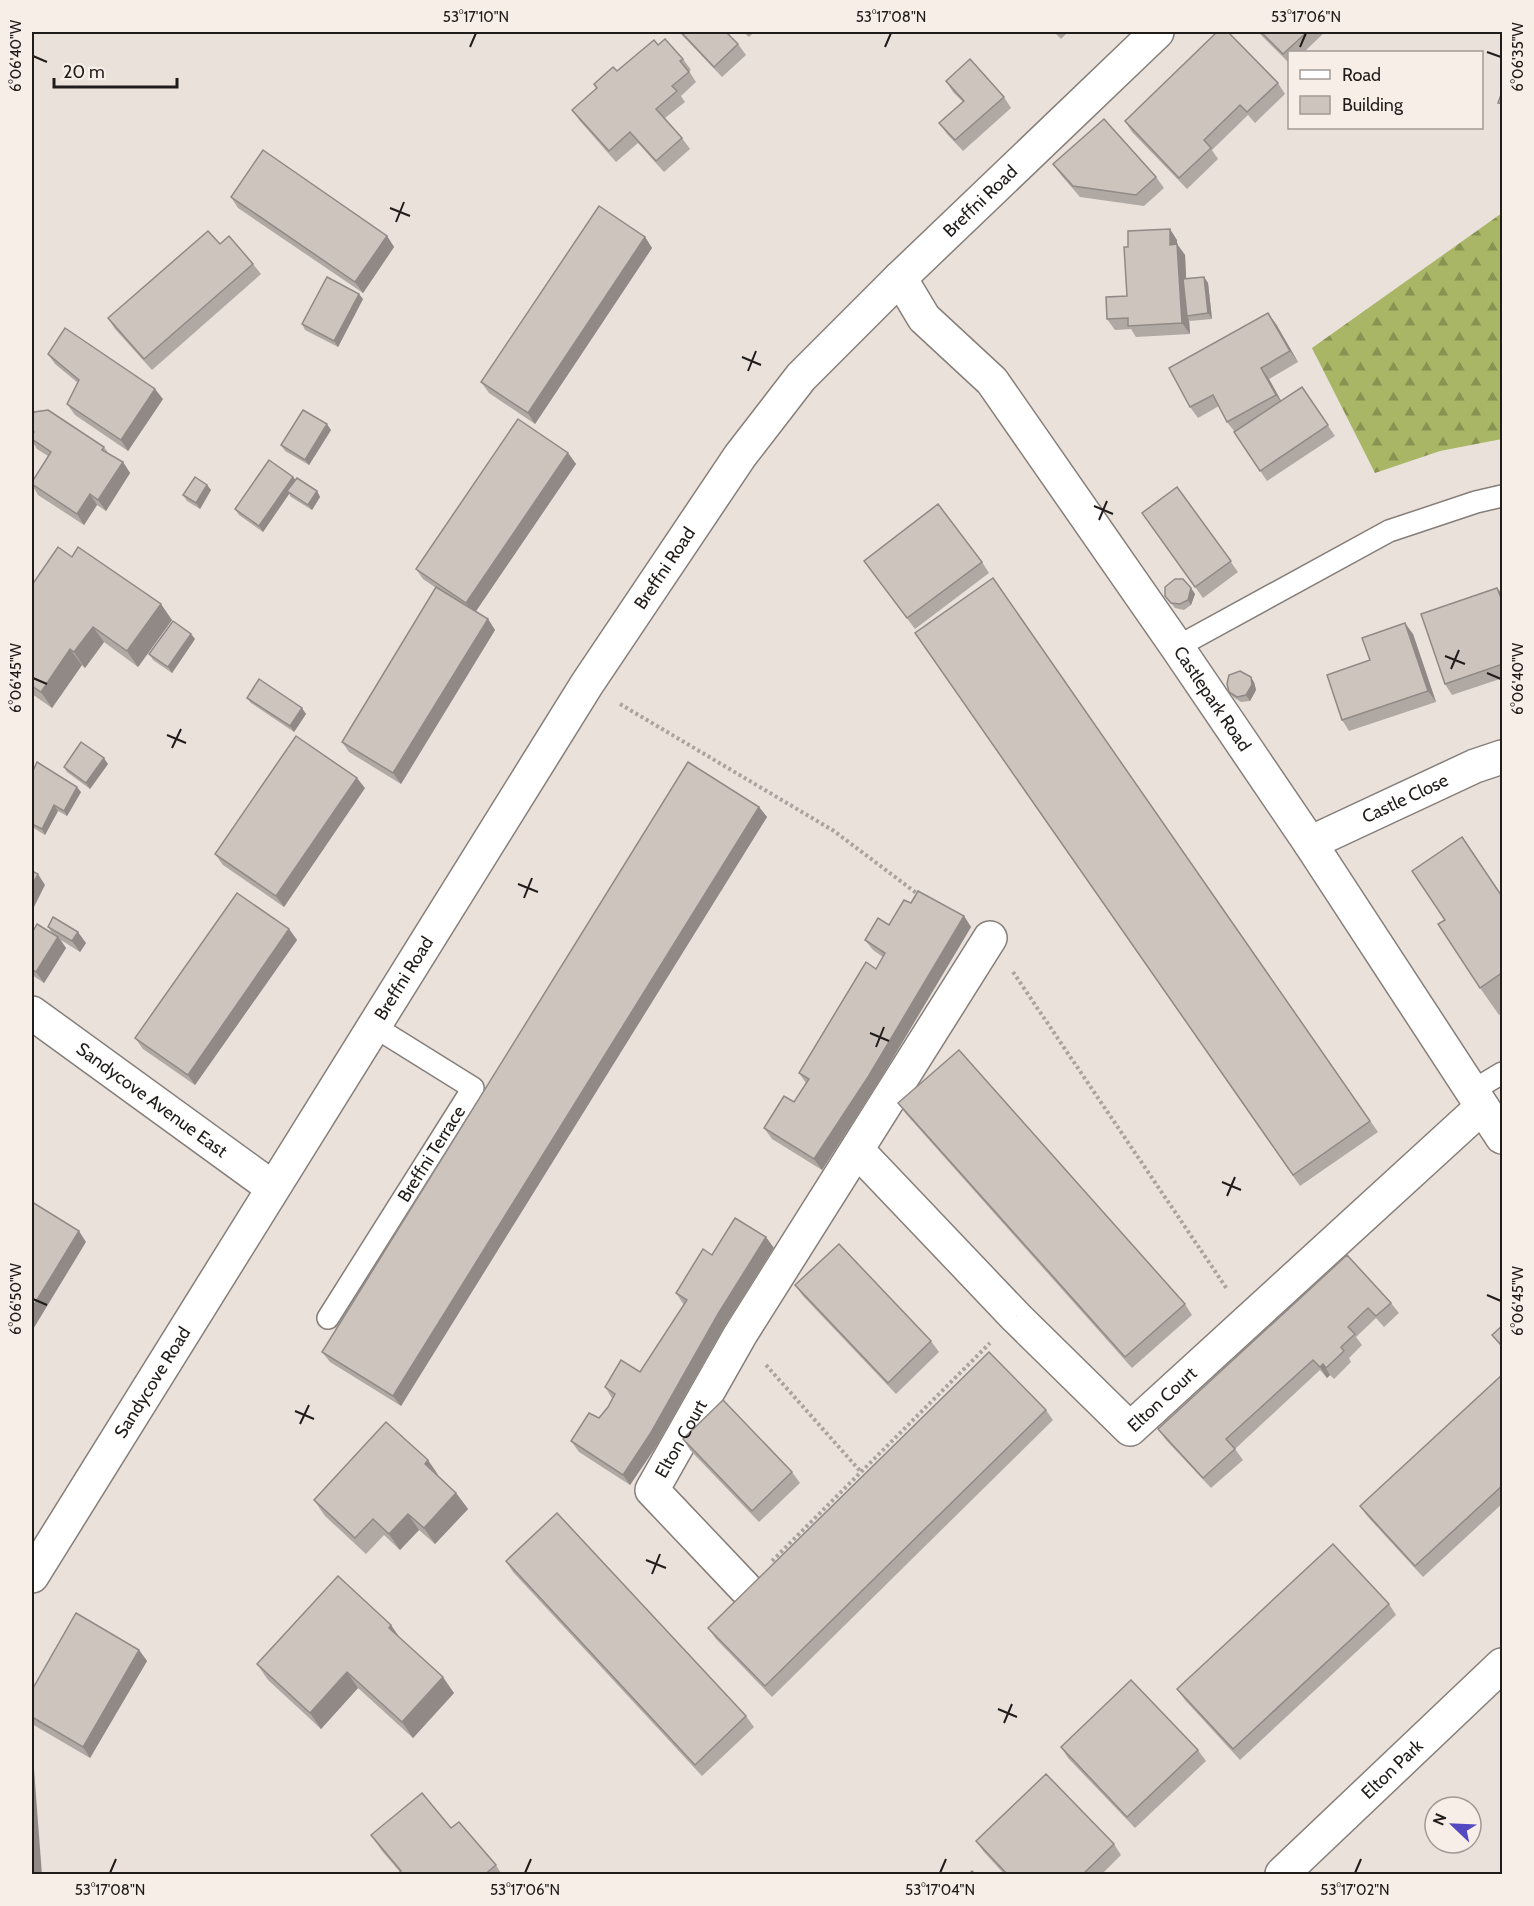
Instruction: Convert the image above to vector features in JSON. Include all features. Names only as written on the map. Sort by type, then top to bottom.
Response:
[{"type":"street","name":"Breffni Road","points":[[273,1188],[587,684],[740,456],[801,377],[900,278],[1157,32]]},
{"type":"street","name":"Castlepark Road","points":[[900,278],[924,318],[992,381],[1310,843],[1503,1137]]},
{"type":"street","name":"Castle Close","points":[[1310,843],[1475,766],[1503,757]]},
{"type":"street","name":"Elton Court","points":[[745,1588],[652,1490],[740,1335],[990,938]]},
{"type":"street","name":"Sandycove Avenue East","points":[[32,1012],[273,1188]]},
{"type":"street","name":"Elton Court","points":[[857,1150],[1016,1317],[1130,1429],[1477,1099]]},
{"type":"street","name":"Sandycove Road","points":[[32,1576],[273,1188]]},
{"type":"street","name":"Elton Park","points":[[1282,1875],[1503,1665]]},
{"type":"lane","points":[[1177,647],[1389,531],[1476,502],[1503,496]]},
{"type":"lane","name":"Breffni Terrace","points":[[328,1318],[473,1088],[375,1027]]},
{"type":"lane","points":[[1477,1099],[1503,1073]]},
{"type":"path","points":[[745,1588],[1016,1317]]},
{"type":"path","points":[[740,1335],[861,1472]]},
{"type":"green space","points":[[1502,213],[1502,439],[1440,451],[1375,473],[1312,348]]},
{"type":"building","points":[[681,32],[726,32],[738,44],[714,67]]},
{"type":"building","points":[[1217,32],[1228,32],[1278,83],[1247,112],[1240,105],[1204,140],[1211,148],[1179,178],[1125,121]]},
{"type":"building","points":[[1261,32],[1307,32],[1283,54]]},
{"type":"building","points":[[665,39],[683,59],[680,61],[689,72],[672,86],[677,91],[656,109],[682,138],[656,161],[630,132],[609,151],[572,110],[597,88],[594,84],[613,67],[617,71],[654,40],[658,45]]},
{"type":"building","points":[[970,59],[1004,97],[955,140],[939,123],[964,101],[946,81]]},
{"type":"building","points":[[1503,89],[1503,104],[1498,103]]},
{"type":"building","points":[[1104,119],[1156,177],[1136,195],[1073,186],[1053,164]]},
{"type":"building","points":[[263,150],[387,236],[355,282],[231,197]]},
{"type":"building","points":[[599,206],[645,237],[528,413],[481,382]]},
{"type":"building","points":[[1170,229],[1170,245],[1177,244],[1182,323],[1128,326],[1128,318],[1107,319],[1106,297],[1127,296],[1124,247],[1128,247],[1128,231]]},
{"type":"building","points":[[208,231],[220,244],[229,236],[253,264],[144,359],[108,318]]},
{"type":"building","points":[[327,277],[359,294],[334,341],[302,324]]},
{"type":"building","points":[[1204,277],[1208,313],[1187,316],[1183,279]]},
{"type":"building","points":[[1268,313],[1290,351],[1261,368],[1276,395],[1227,422],[1213,395],[1190,407],[1169,368]]},
{"type":"building","points":[[65,328],[155,389],[121,440],[67,404],[79,380],[48,354]]},
{"type":"building","points":[[1302,387],[1328,425],[1260,471],[1234,432]]},
{"type":"building","points":[[48,410],[104,447],[102,450],[123,462],[98,500],[90,494],[77,514],[32,484],[51,452],[32,439],[34,432],[32,416],[34,412]]},
{"type":"building","points":[[303,410],[327,424],[305,460],[281,445]]},
{"type":"building","points":[[518,419],[568,453],[466,603],[416,569]]},
{"type":"building","points":[[269,460],[293,477],[259,526],[235,509]]},
{"type":"building","points":[[195,477],[207,485],[196,503],[183,495]]},
{"type":"building","points":[[297,478],[317,491],[308,505],[287,491]]},
{"type":"building","points":[[1177,487],[1231,561],[1195,587],[1142,513]]},
{"type":"building","points":[[938,504],[982,562],[907,618],[864,561]]},
{"type":"building","points":[[58,547],[72,557],[78,547],[161,604],[127,651],[93,627],[74,652],[70,649],[41,692],[32,686],[32,585]]},
{"type":"building","points":[[993,578],[1370,1121],[1293,1175],[915,633]]},
{"type":"building","points":[[1175,579],[1183,579],[1191,588],[1188,600],[1180,604],[1171,603],[1165,596],[1165,587]]},
{"type":"building","points":[[436,587],[488,619],[393,773],[342,742]]},
{"type":"building","points":[[1497,588],[1503,603],[1503,664],[1445,684],[1421,614]]},
{"type":"building","points":[[173,621],[191,634],[168,667],[149,654]]},
{"type":"building","points":[[1405,623],[1428,691],[1342,720],[1327,675],[1370,660],[1362,638]]},
{"type":"building","points":[[1240,671],[1251,677],[1252,685],[1246,695],[1237,697],[1229,692],[1227,684],[1229,675]]},
{"type":"building","points":[[259,679],[302,708],[290,726],[247,698]]},
{"type":"building","points":[[296,736],[357,778],[276,896],[215,854]]},
{"type":"building","points":[[81,742],[104,758],[86,783],[64,767]]},
{"type":"building","points":[[37,762],[77,787],[64,811],[54,805],[42,829],[32,824],[32,773]]},
{"type":"building","points":[[688,762],[759,807],[393,1396],[322,1352]]},
{"type":"building","points":[[1462,837],[1503,898],[1503,972],[1480,988],[1438,924],[1445,920],[1412,871]]},
{"type":"building","points":[[32,871],[38,874],[32,885]]},
{"type":"building","points":[[918,891],[964,916],[868,1077],[814,1159],[764,1128],[784,1096],[794,1102],[809,1079],[799,1073],[866,962],[876,969],[885,953],[865,940],[878,918],[889,925],[904,900],[911,903]]},
{"type":"building","points":[[237,893],[289,929],[188,1075],[135,1038]]},
{"type":"building","points":[[53,917],[78,932],[72,941],[48,927]]},
{"type":"building","points":[[37,924],[58,937],[36,972],[32,969],[32,933]]},
{"type":"building","points":[[959,1050],[1185,1304],[1125,1357],[898,1103]]},
{"type":"building","points":[[32,1202],[79,1231],[32,1308]]},
{"type":"building","points":[[735,1218],[766,1237],[718,1314],[650,1434],[623,1475],[571,1441],[589,1413],[599,1418],[608,1407],[615,1394],[605,1387],[621,1360],[640,1372],[687,1300],[676,1293],[703,1249],[712,1255]]},
{"type":"building","points":[[839,1244],[931,1341],[888,1383],[795,1285]]},
{"type":"building","points":[[1347,1255],[1391,1303],[1376,1316],[1368,1308],[1348,1327],[1355,1334],[1341,1347],[1344,1351],[1326,1368],[1323,1364],[1320,1367],[1313,1360],[1226,1439],[1235,1449],[1203,1478],[1158,1429]]},
{"type":"building","points":[[1503,1325],[1503,1347],[1492,1335]]},
{"type":"building","points":[[989,1352],[1046,1410],[765,1686],[708,1628]]},
{"type":"building","points":[[1503,1374],[1503,1485],[1415,1566],[1360,1506]]},
{"type":"building","points":[[723,1400],[792,1472],[752,1511],[683,1439]]},
{"type":"building","points":[[386,1422],[428,1460],[425,1464],[456,1493],[424,1528],[408,1514],[389,1534],[373,1519],[355,1538],[314,1500]]},
{"type":"building","points":[[557,1513],[746,1716],[695,1765],[506,1561]]},
{"type":"building","points":[[1333,1544],[1389,1604],[1233,1749],[1177,1689]]},
{"type":"building","points":[[338,1576],[391,1625],[389,1628],[443,1677],[402,1722],[347,1672],[310,1713],[257,1664]]},
{"type":"building","points":[[76,1613],[139,1650],[83,1747],[32,1717],[32,1690]]},
{"type":"building","points":[[1131,1680],[1198,1750],[1127,1817],[1061,1747]]},
{"type":"building","points":[[1046,1774],[1114,1844],[1082,1875],[1008,1875],[976,1841]]},
{"type":"building","points":[[422,1793],[451,1828],[459,1822],[496,1865],[484,1875],[397,1875],[401,1871],[371,1835]]}]
